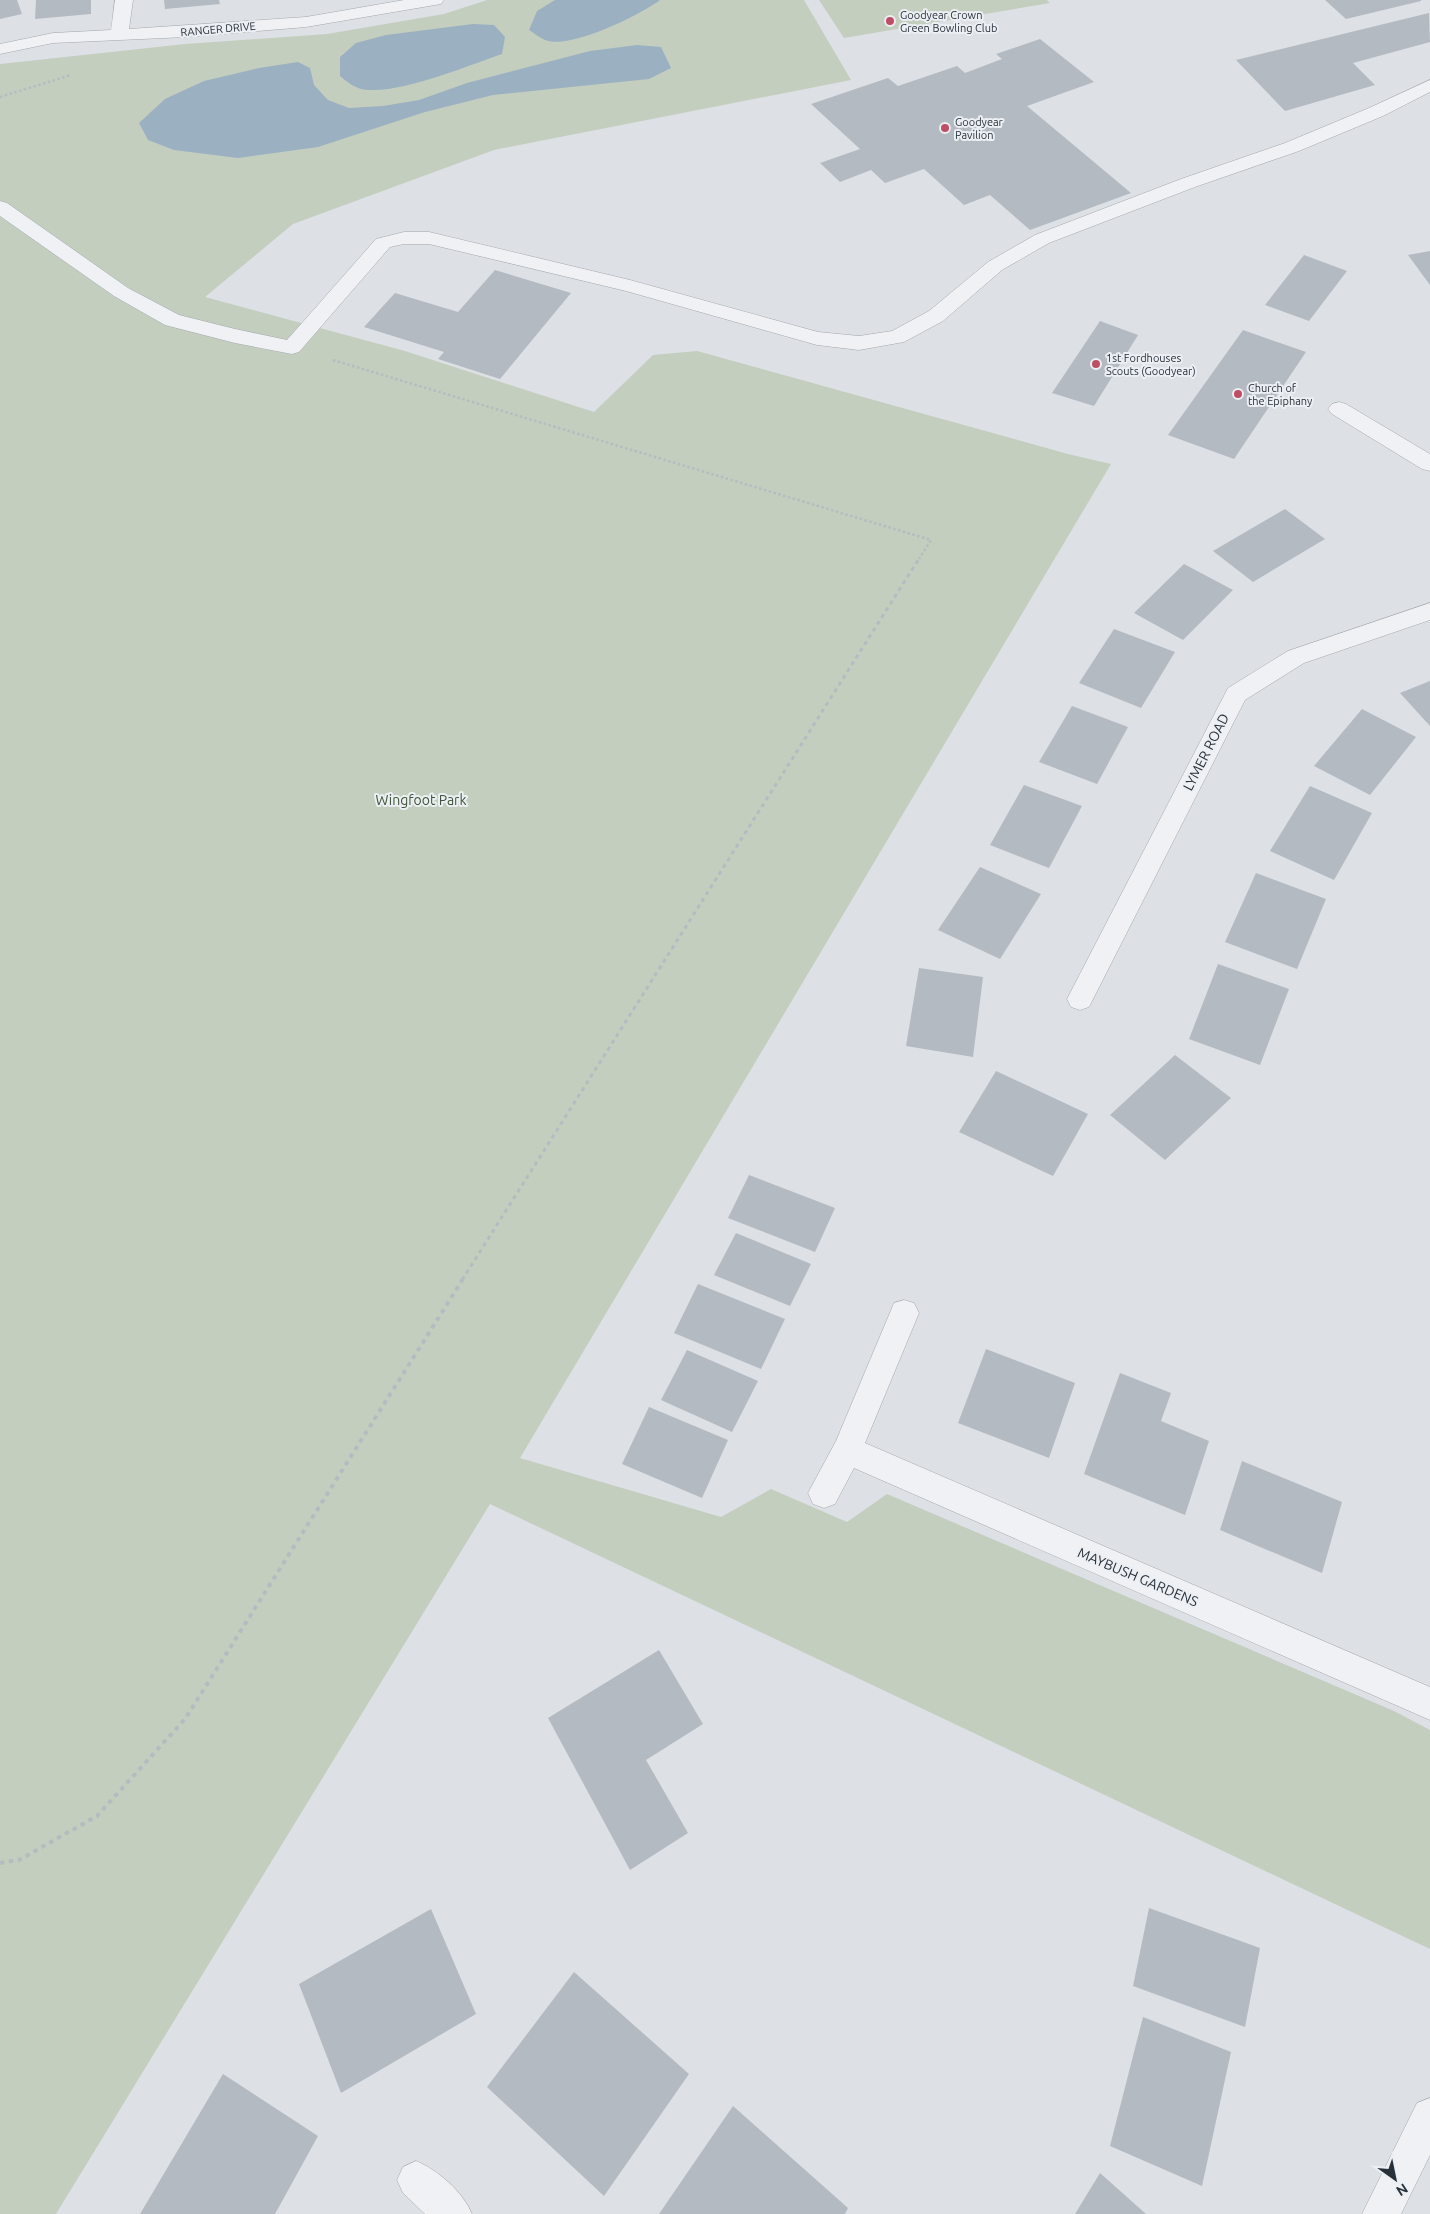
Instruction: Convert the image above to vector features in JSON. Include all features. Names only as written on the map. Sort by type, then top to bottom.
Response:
[{"type":"street","points":[[119,36],[124,0]]},
{"type":"street","name":"RANGER DRIVE","points":[[0,49],[53,38],[186,32],[306,22],[435,0]]},
{"type":"street","points":[[0,206],[121,292],[172,320],[235,336],[292,347],[383,243],[404,238],[429,238],[547,265],[817,338],[859,343],[897,337],[936,316],[995,266],[1042,239],[1292,147],[1376,112],[1430,85]]},
{"type":"street","points":[[1340,410],[1430,464]]},
{"type":"street","name":"LYMER ROAD","points":[[1080,999],[1236,694],[1296,657],[1430,612]]},
{"type":"street","points":[[824,1493],[847,1450],[904,1314]]},
{"type":"street","name":"MAYBUSH GARDENS","points":[[847,1450],[1430,1704]]},
{"type":"street","points":[[1381,2214],[1430,2116]]},
{"type":"street","points":[[416,2180],[453,2214]]},
{"type":"path","points":[[0,1863],[19,1860],[97,1816],[185,1719],[931,540],[292,347]]},
{"type":"green space","name":"Wingfoot Park","points":[[487,0],[804,0],[851,80],[494,150],[293,224],[205,297],[405,351],[594,412],[653,355],[697,351],[1068,454],[1111,464],[520,1458],[721,1517],[771,1489],[847,1522],[887,1494],[1394,1711],[1430,1730],[1430,1949],[490,1504],[56,2214],[0,2214],[0,64],[185,44],[327,34],[444,14]]},
{"type":"green space","name":"Goodyear Crown Green Bowling Club","points":[[819,0],[1047,0],[1050,3],[844,38]]},
{"type":"water","points":[[555,0],[660,0],[621,22],[587,36],[556,42],[545,40],[529,30],[537,11]]},
{"type":"water","points":[[473,24],[494,25],[505,37],[502,54],[428,80],[386,89],[369,90],[356,87],[340,76],[340,57],[356,43],[386,35]]},
{"type":"water","points":[[637,45],[661,47],[671,68],[649,79],[493,95],[425,112],[318,147],[238,158],[174,150],[148,140],[139,123],[165,99],[204,81],[259,68],[298,62],[310,68],[314,85],[328,100],[349,108],[383,106],[419,100],[467,83],[590,51]]},
{"type":"building","points":[[0,0],[17,0],[22,14],[0,19]]},
{"type":"building","points":[[36,0],[91,0],[91,14],[35,19]]},
{"type":"building","points":[[164,0],[219,0],[220,4],[165,9]]},
{"type":"building","points":[[1325,0],[1421,0],[1421,1],[1346,19]]},
{"type":"building","points":[[1429,13],[1430,42],[1353,63],[1375,85],[1285,111],[1236,60]]},
{"type":"building","name":"Goodyear Pavilion","points":[[1040,39],[1094,82],[1027,106],[1131,193],[1030,230],[990,195],[964,205],[924,169],[885,183],[871,170],[840,182],[820,163],[860,149],[811,104],[888,78],[898,86],[957,66],[965,73],[1002,59],[996,54]]},
{"type":"building","points":[[1430,251],[1430,285],[1408,255]]},
{"type":"building","points":[[1304,255],[1347,271],[1309,321],[1265,305]]},
{"type":"building","points":[[495,270],[571,293],[500,379],[438,359],[444,352],[364,327],[395,293],[458,312]]},
{"type":"building","name":"1st Fordhouses Scouts (Goodyear)","points":[[1100,321],[1138,335],[1094,406],[1052,393]]},
{"type":"building","name":"Church of the Epiphany","points":[[1243,330],[1306,352],[1234,459],[1168,435]]},
{"type":"building","points":[[1285,509],[1325,539],[1253,582],[1213,551]]},
{"type":"building","points":[[1184,564],[1233,590],[1183,640],[1134,613]]},
{"type":"building","points":[[1114,629],[1175,652],[1141,708],[1079,683]]},
{"type":"building","points":[[1430,681],[1430,726],[1400,693]]},
{"type":"building","points":[[1072,706],[1128,727],[1097,784],[1039,762]]},
{"type":"building","points":[[1362,709],[1416,737],[1370,795],[1314,766]]},
{"type":"building","points":[[1024,785],[1082,806],[1049,868],[990,845]]},
{"type":"building","points":[[1310,786],[1372,813],[1334,880],[1270,851]]},
{"type":"building","points":[[980,867],[1041,894],[1000,959],[938,930]]},
{"type":"building","points":[[1256,873],[1326,899],[1297,969],[1225,942]]},
{"type":"building","points":[[1218,964],[1289,989],[1260,1065],[1189,1039]]},
{"type":"building","points":[[919,968],[983,977],[973,1057],[906,1046]]},
{"type":"building","points":[[1175,1055],[1231,1098],[1165,1160],[1110,1115]]},
{"type":"building","points":[[996,1071],[1088,1114],[1053,1176],[959,1132]]},
{"type":"building","points":[[749,1175],[835,1208],[815,1252],[728,1218]]},
{"type":"building","points":[[736,1233],[811,1264],[790,1306],[714,1275]]},
{"type":"building","points":[[698,1284],[785,1319],[761,1369],[674,1333]]},
{"type":"building","points":[[986,1349],[1075,1383],[1049,1458],[958,1423]]},
{"type":"building","points":[[687,1350],[758,1381],[732,1432],[661,1400]]},
{"type":"building","points":[[1120,1373],[1171,1393],[1161,1421],[1209,1441],[1185,1515],[1084,1474]]},
{"type":"building","points":[[649,1407],[728,1440],[702,1498],[622,1464]]},
{"type":"building","points":[[1242,1461],[1342,1502],[1322,1573],[1220,1530]]},
{"type":"building","points":[[659,1650],[703,1724],[646,1760],[688,1833],[630,1870],[548,1718]]},
{"type":"building","points":[[1149,1908],[1260,1948],[1245,2027],[1133,1986]]},
{"type":"building","points":[[431,1909],[476,2014],[341,2093],[299,1984]]},
{"type":"building","points":[[574,1972],[689,2074],[604,2196],[487,2087]]},
{"type":"building","points":[[1143,2017],[1231,2052],[1202,2186],[1110,2146]]},
{"type":"building","points":[[223,2074],[318,2136],[275,2214],[140,2214]]},
{"type":"building","points":[[733,2106],[848,2208],[845,2214],[659,2214]]},
{"type":"building","points":[[1100,2173],[1146,2214],[1075,2214]]},
{"type":"place","name":"Goodyear Crown Green Bowling Club","points":[[890,21]]},
{"type":"place","name":"Goodyear Pavilion","points":[[945,128]]},
{"type":"place","name":"1st Fordhouses Scouts (Goodyear)","points":[[1096,364]]},
{"type":"place","name":"Church of the Epiphany","points":[[1238,394]]}]
